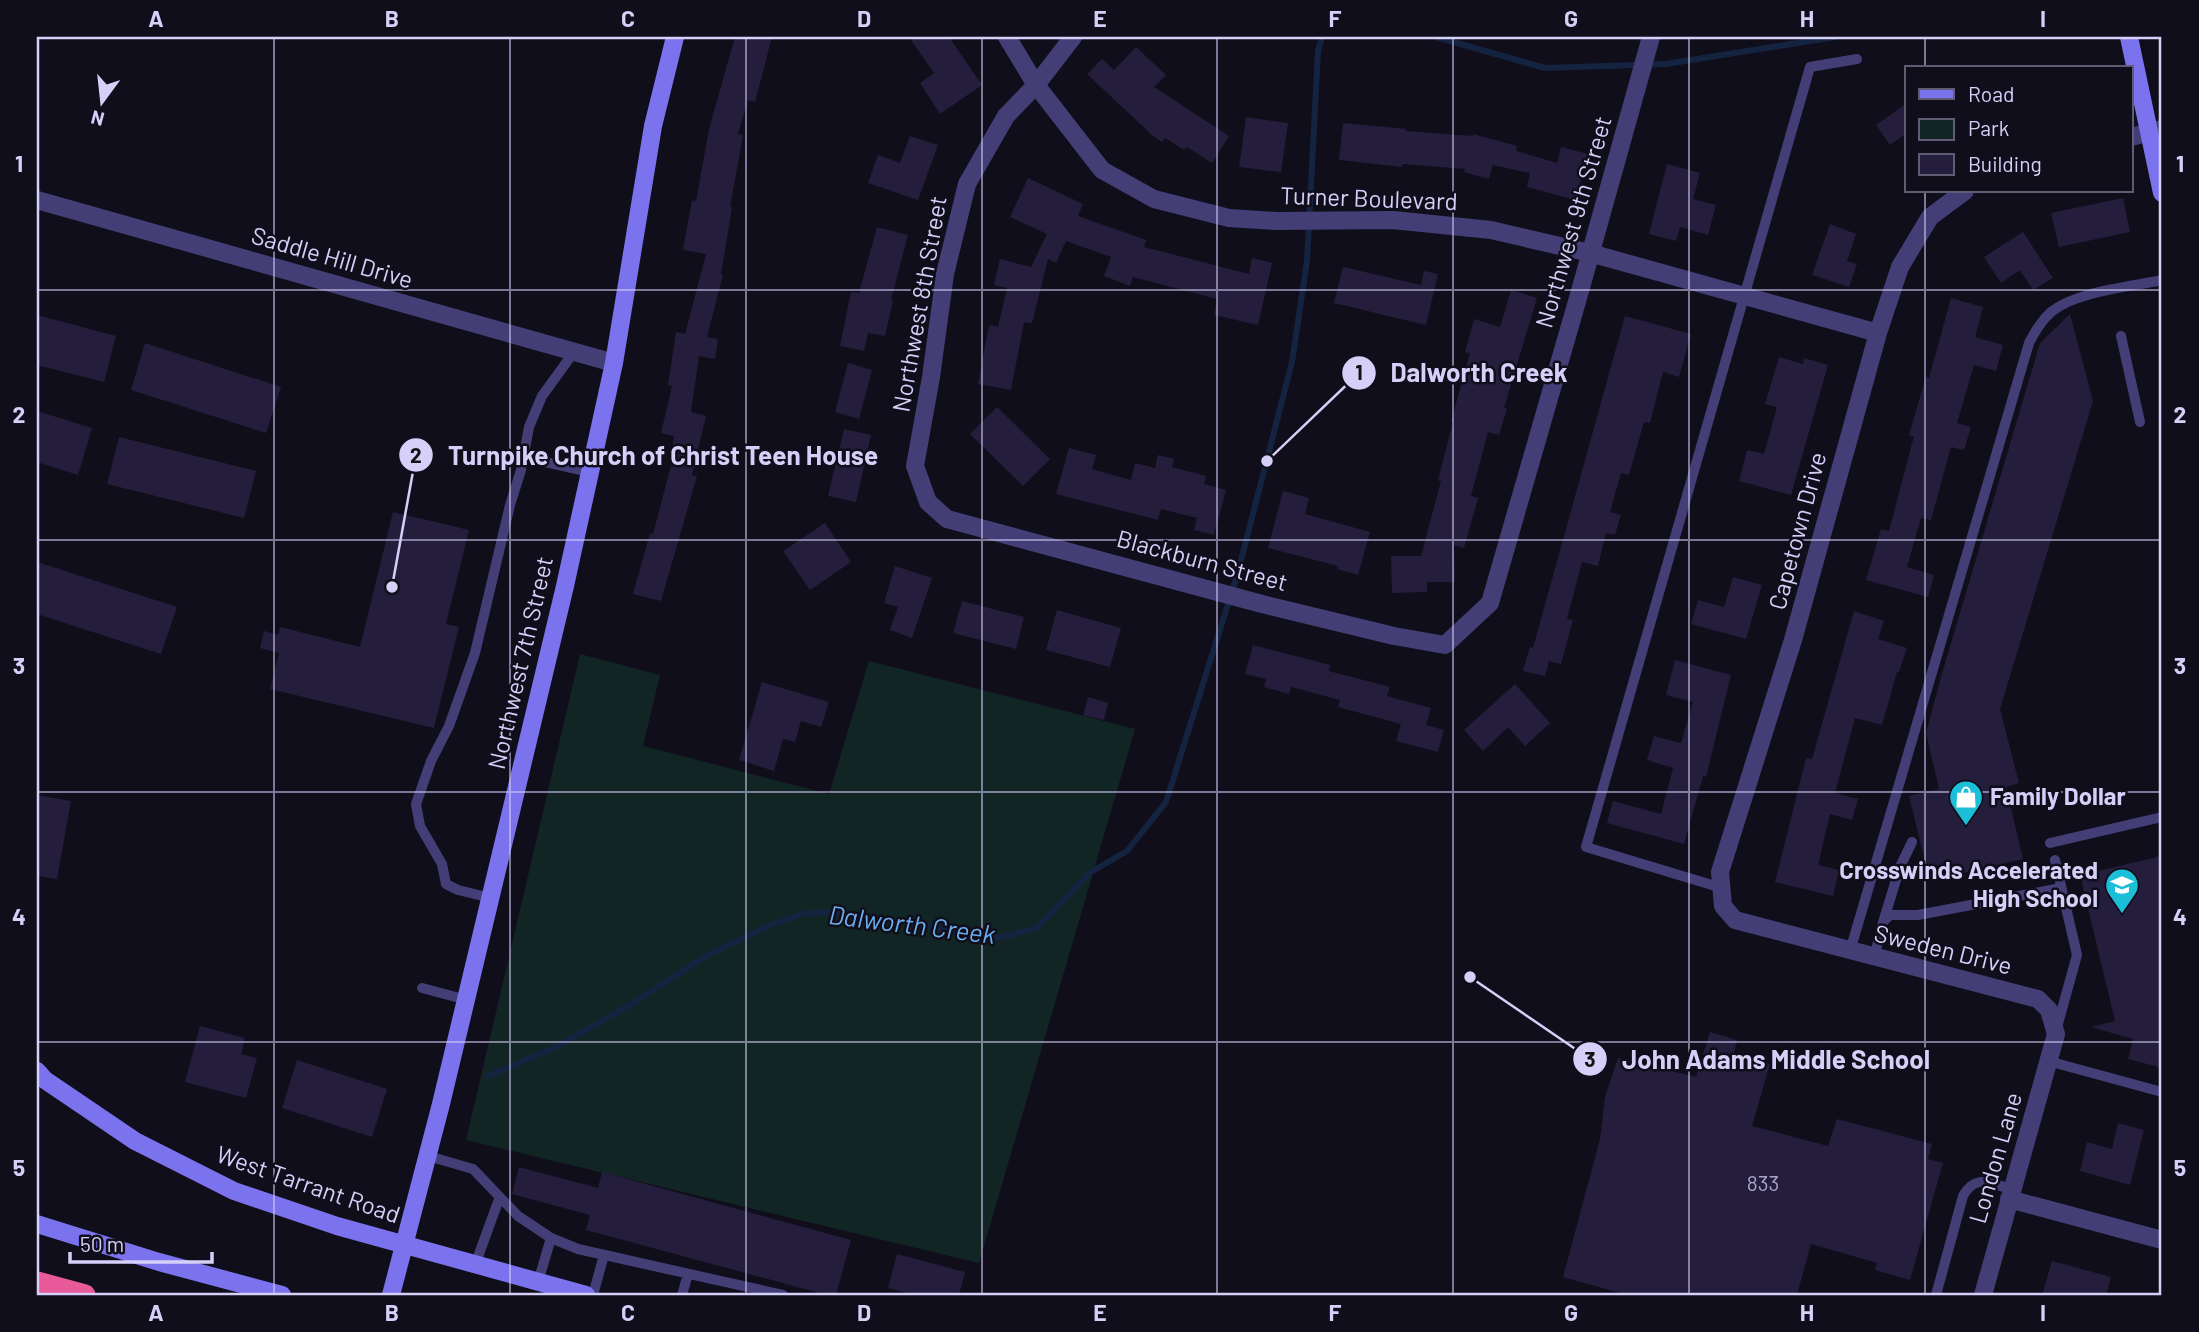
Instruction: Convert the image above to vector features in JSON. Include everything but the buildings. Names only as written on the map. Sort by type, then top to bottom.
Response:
[{"type":"highway","points":[[37,1282],[85,1295]]},
{"type":"street","name":"Northwest 7th Street","points":[[391,1295],[467,1000],[590,472],[614,363],[653,126],[675,37]]},
{"type":"street","name":"Turner Boulevard","points":[[1007,37],[1037,85],[1101,170],[1154,199],[1229,218],[1276,221],[1393,220],[1491,230],[1590,253],[1878,333]]},
{"type":"street","name":"Northwest 8th Street","points":[[947,519],[928,502],[915,466],[945,274],[967,184],[1006,116],[1037,85],[1073,37]]},
{"type":"street","name":"Northwest 9th Street","points":[[1445,645],[1490,603],[1651,37]]},
{"type":"street","points":[[2129,37],[2156,131],[2162,193]]},
{"type":"street","points":[[2132,137],[2156,131]]},
{"type":"street","name":"Capetown Drive","points":[[1722,897],[1720,872],[1793,640],[1878,333],[1900,268],[1930,217],[1964,192]]},
{"type":"street","name":"Saddle Hill Drive","points":[[37,200],[614,363]]},
{"type":"street","name":"Blackburn Street","points":[[947,519],[1262,604],[1394,636],[1445,645]]},
{"type":"street","name":"Sweden Drive","points":[[1722,897],[1735,920],[2038,999],[2049,1010],[2056,1034]]},
{"type":"street","name":"London Lane","points":[[1983,1295],[2056,1034]]},
{"type":"street","name":"West Tarrant Road","points":[[37,1071],[135,1141],[234,1191],[337,1226],[586,1295]]},
{"type":"street","points":[[2011,1194],[2162,1240]]},
{"type":"street","points":[[37,1224],[159,1262],[282,1295]]},
{"type":"lane","points":[[1722,897],[1586,848],[1810,67],[1857,60]]},
{"type":"lane","points":[[1850,951],[2029,343],[2040,323],[2053,310],[2081,298],[2162,280]]},
{"type":"lane","points":[[2121,335],[2140,422]]},
{"type":"lane","points":[[491,898],[458,890],[446,884],[442,864],[420,826],[416,804],[431,761],[449,726],[475,653],[529,427],[541,396],[574,352]]},
{"type":"lane","points":[[523,457],[590,472]]},
{"type":"lane","points":[[2050,843],[2162,817]]},
{"type":"lane","points":[[1874,958],[1900,867],[1912,842]]},
{"type":"lane","points":[[2055,860],[2077,956],[2056,1034]]},
{"type":"lane","points":[[1883,922],[1890,915],[1918,915],[2061,888]]},
{"type":"lane","points":[[422,988],[467,1000]]},
{"type":"lane","points":[[2048,1061],[2162,1092]]},
{"type":"lane","points":[[428,1156],[473,1169],[517,1216],[551,1238],[578,1250],[778,1295]]},
{"type":"lane","points":[[1936,1295],[1963,1196],[1970,1185],[1978,1181],[2011,1194]]},
{"type":"lane","points":[[475,1265],[499,1199]]},
{"type":"lane","points":[[538,1282],[551,1238]]},
{"type":"lane","points":[[593,1295],[604,1255]]},
{"type":"lane","points":[[682,1295],[688,1274]]},
{"type":"green space","points":[[580,654],[660,675],[643,746],[829,794],[869,661],[1135,729],[979,1263],[466,1140]]},
{"type":"waterway","name":"Dalworth Creek","points":[[488,1076],[554,1048],[633,1003],[706,956],[768,926],[802,914],[831,912],[871,923],[900,921],[970,935],[1004,937],[1037,928],[1089,873],[1127,851],[1166,802],[1238,572],[1292,362],[1307,261],[1318,51],[1322,37]]},
{"type":"waterway","name":"Dalworth Creek","points":[[1436,37],[1545,68],[1666,64],[1835,37]]},
{"type":"place","name":"Dalworth Creek","points":[[1267,461]]},
{"type":"place","name":"Turnpike Church of Christ Teen House","points":[[392,587]]},
{"type":"place","name":"Family Dollar","points":[[1966,827]]},
{"type":"place","name":"Crosswinds Accelerated High School","points":[[2122,915]]},
{"type":"place","name":"John Adams Middle School","points":[[1470,977]]}]
